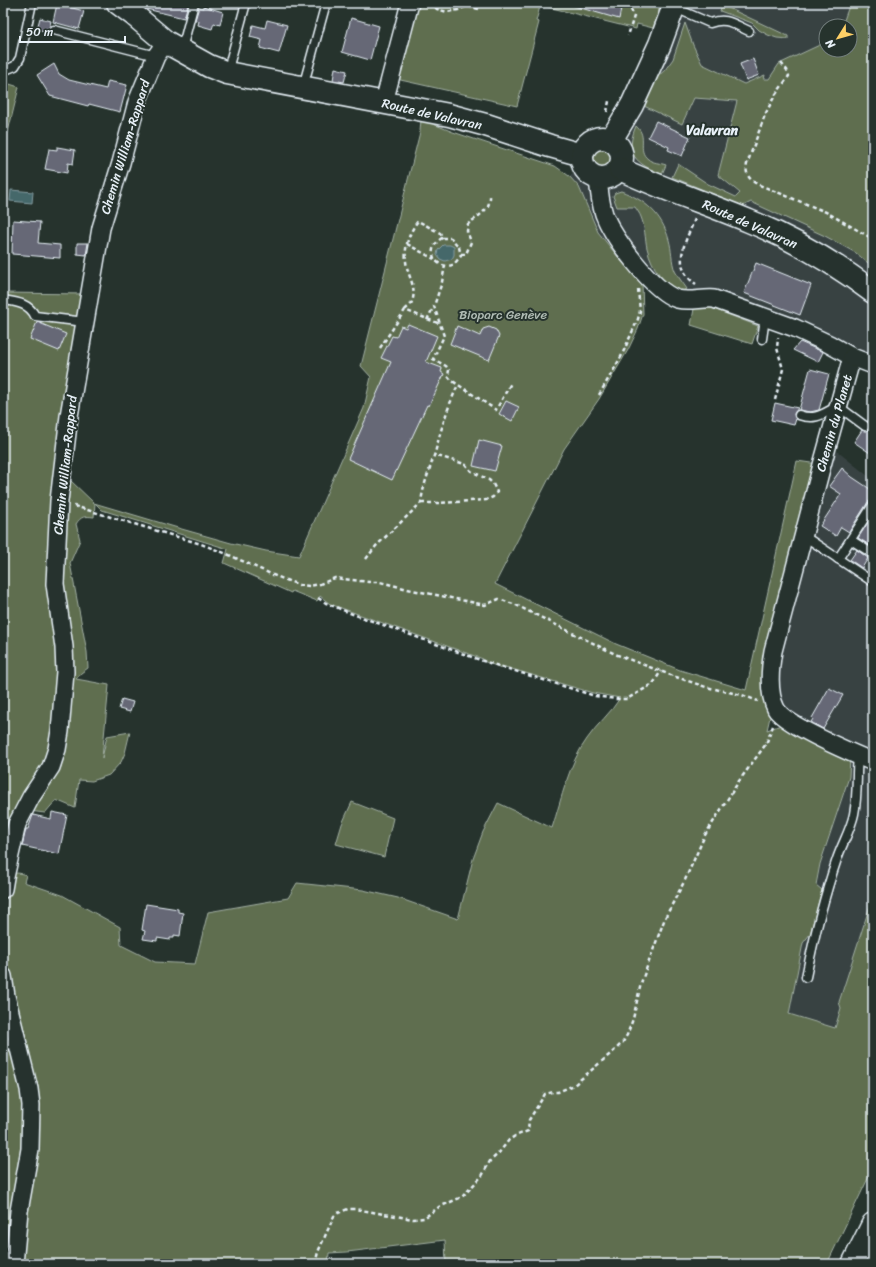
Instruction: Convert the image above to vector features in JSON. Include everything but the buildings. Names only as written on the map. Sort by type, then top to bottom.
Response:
[{"type":"main road","points":[[611,140],[632,105],[662,38],[674,5]]},
{"type":"main road","name":"Route de Valavran","points":[[130,8],[168,50],[227,74],[449,115],[582,155]]},
{"type":"main road","points":[[600,138],[611,140],[620,149],[622,162],[620,169],[610,177],[598,178],[587,172],[582,161],[582,155],[586,145],[595,139],[600,138]]},
{"type":"main road","name":"Route de Valavran","points":[[620,169],[658,186],[750,221],[783,236],[851,275],[873,292]]},
{"type":"main road","points":[[853,1264],[873,1224]]},
{"type":"street","points":[[384,102],[410,3]]},
{"type":"street","name":"Chemin William-Rappard","points":[[3,889],[8,839],[31,797],[51,768],[57,749],[60,731],[65,672],[64,647],[55,584],[59,501],[69,416],[101,228],[145,79],[168,50]]},
{"type":"street","name":"Chemin du Planet","points":[[598,178],[599,198],[608,224],[626,252],[641,269],[658,286],[673,297],[685,300],[704,293],[714,299],[784,324],[829,344],[852,357],[773,651],[770,668],[770,681],[776,710]]},
{"type":"street","points":[[852,357],[873,365]]},
{"type":"street","points":[[776,710],[794,725],[866,759]]},
{"type":"street","points":[[3,976],[10,1043],[29,1089],[31,1118],[30,1149],[19,1211],[14,1264]]},
{"type":"lane","points":[[3,71],[15,66],[20,58],[32,3]]},
{"type":"lane","points":[[54,30],[168,50],[194,3]]},
{"type":"lane","points":[[227,74],[246,3]]},
{"type":"lane","points":[[303,88],[326,3]]},
{"type":"lane","points":[[674,5],[710,23],[719,20],[726,21],[744,32]]},
{"type":"lane","points":[[3,300],[25,304],[35,316],[85,322]]},
{"type":"lane","points":[[762,339],[765,318]]},
{"type":"lane","points":[[799,415],[808,418],[817,418],[838,406],[864,426]]},
{"type":"lane","points":[[838,559],[873,505]]},
{"type":"lane","points":[[804,536],[873,582]]},
{"type":"lane","points":[[851,540],[873,554]]},
{"type":"lane","points":[[806,977],[811,952],[833,870],[854,815],[857,793],[857,765],[866,759]]},
{"type":"path","points":[[430,3],[437,9],[447,12],[458,10],[467,6],[479,8]]},
{"type":"path","points":[[463,7],[464,3]]},
{"type":"path","points":[[628,3],[634,16],[628,36]]},
{"type":"path","points":[[781,63],[787,70],[789,76],[774,97],[765,115],[747,164],[746,170],[749,178],[757,184],[826,212],[873,239]]},
{"type":"path","points":[[407,244],[445,265],[454,264],[461,254],[466,254],[471,242],[467,232],[468,224],[484,213],[488,206],[490,195]]},
{"type":"path","points":[[696,217],[683,250],[682,264],[685,272],[693,283],[704,293]]},
{"type":"path","points":[[380,348],[404,310],[411,304],[414,293],[412,280],[407,266],[406,248],[412,228],[418,221],[440,233],[443,238]]},
{"type":"path","points":[[436,260],[432,254],[434,246],[443,238],[451,238],[455,241],[461,254]]},
{"type":"path","points":[[427,320],[434,308],[442,282],[445,265]]},
{"type":"path","points":[[599,395],[620,357],[638,319],[640,311],[637,286]]},
{"type":"path","points":[[434,308],[444,336],[433,359],[446,366],[449,370],[448,376],[451,380],[496,410],[511,383]]},
{"type":"path","points":[[404,310],[440,325]]},
{"type":"path","points":[[775,400],[783,369],[777,348],[777,341],[784,324]]},
{"type":"path","points":[[366,559],[376,546],[421,503],[422,489],[434,455],[441,428],[450,401],[458,385]]},
{"type":"path","points":[[421,503],[486,500],[493,497],[497,492],[489,480],[471,471],[465,464],[434,455]]},
{"type":"path","points":[[59,501],[201,544],[301,587],[320,584],[335,578],[380,582],[485,605],[499,600],[516,605],[615,654],[706,687],[742,695],[776,710],[766,744],[739,781],[708,829],[685,880],[665,918],[641,983],[631,1027],[623,1042],[600,1064],[574,1084],[558,1092],[545,1094],[529,1120],[528,1131],[509,1140],[498,1154],[490,1161],[482,1176],[462,1197],[439,1206],[424,1218],[413,1218],[355,1209],[342,1211],[334,1216],[318,1252],[315,1264]]},
{"type":"path","points":[[318,598],[344,610],[483,662],[595,696],[628,699],[640,690],[645,689],[652,684],[661,671]]},
{"type":"shaded area","points":[[675,3],[842,3],[850,6],[873,21],[873,371],[823,348],[759,323],[758,326],[706,306],[694,309],[674,307],[662,302],[642,284],[598,232],[579,187],[569,176],[602,159]]},
{"type":"shaded area","points":[[828,444],[873,480],[873,896],[839,1002],[841,1008],[835,1028],[789,1014],[803,943],[810,934],[820,864],[849,777],[784,724],[770,717],[769,702]]},
{"type":"green space","points":[[416,3],[541,3],[536,21],[539,22],[517,106],[396,79]]},
{"type":"green space","points":[[549,3],[661,3],[653,28],[637,24],[636,29],[548,7]]},
{"type":"green space","points":[[842,3],[873,3],[873,267],[856,253],[825,236],[751,202],[743,206],[672,177],[678,164],[708,184],[736,197],[740,193],[718,175],[737,101],[694,98],[682,124],[644,106],[656,78],[665,70],[673,59],[685,23],[702,64],[744,84],[765,75],[764,79],[769,79],[779,64],[818,46],[818,58],[858,58],[858,18],[845,18],[849,6]]},
{"type":"green space","points":[[722,5],[788,36],[788,39],[768,35],[759,30],[752,23],[720,11]]},
{"type":"green space","points":[[3,82],[19,87],[3,152]]},
{"type":"green space","name":"Bioparc Genève","points":[[421,119],[453,132],[555,166],[569,176],[579,187],[598,232],[642,284],[643,314],[628,350],[599,399],[564,449],[495,584],[616,644],[680,670],[746,690],[797,461],[818,464],[769,702],[770,717],[767,730],[784,724],[850,757],[849,777],[820,864],[816,885],[822,890],[810,934],[803,943],[789,1014],[835,1028],[841,1008],[839,1002],[873,896],[873,1168],[827,1264],[446,1264],[445,1240],[329,1253],[328,1264],[3,1264],[3,1052],[21,1042],[11,1001],[5,953],[8,891],[11,875],[18,873],[26,875],[24,882],[62,895],[120,927],[121,945],[155,962],[195,964],[208,912],[288,898],[297,883],[363,890],[398,898],[458,919],[473,859],[483,832],[498,803],[552,828],[566,782],[580,749],[620,698],[593,693],[505,667],[504,669],[483,661],[483,659],[330,604],[320,596],[317,601],[292,591],[291,593],[224,563],[228,549],[102,510],[95,503],[231,543],[266,551],[299,556],[364,408],[371,377],[361,366],[420,132]]},
{"type":"green space","points":[[636,126],[642,135],[643,152],[648,159],[666,165],[662,174],[645,166],[635,157],[631,144]]},
{"type":"green space","points":[[603,148],[610,151],[613,158],[610,165],[603,168],[596,165],[593,158],[596,151]]},
{"type":"green space","points":[[621,191],[638,199],[657,215],[669,240],[675,271],[687,289],[680,292],[668,284],[659,274],[649,255],[641,217],[635,207],[617,207],[613,196],[615,193]]},
{"type":"green space","points":[[3,293],[86,294],[76,341],[52,744],[39,774],[18,804],[11,817],[6,833],[3,832]]},
{"type":"green space","points":[[706,306],[758,326],[752,344],[691,325],[694,309]]},
{"type":"green space","points":[[70,480],[95,503],[94,517],[84,517],[76,524],[80,540],[70,563],[87,652],[88,668],[76,679],[109,685],[102,758],[107,736],[130,732],[125,753],[121,762],[109,775],[92,781],[79,780],[75,808],[56,800],[45,813],[29,811],[61,767],[65,741],[61,593],[62,549]]},
{"type":"green space","points":[[352,802],[393,818],[384,857],[336,844],[342,824]]},
{"type":"water","points":[[11,190],[33,192],[32,203],[10,201]]},
{"type":"water","points":[[443,245],[450,245],[454,247],[454,255],[452,259],[445,261],[440,259],[437,255],[438,250]]},
{"type":"district","name":"Valavran","points":[[712,130]]}]
